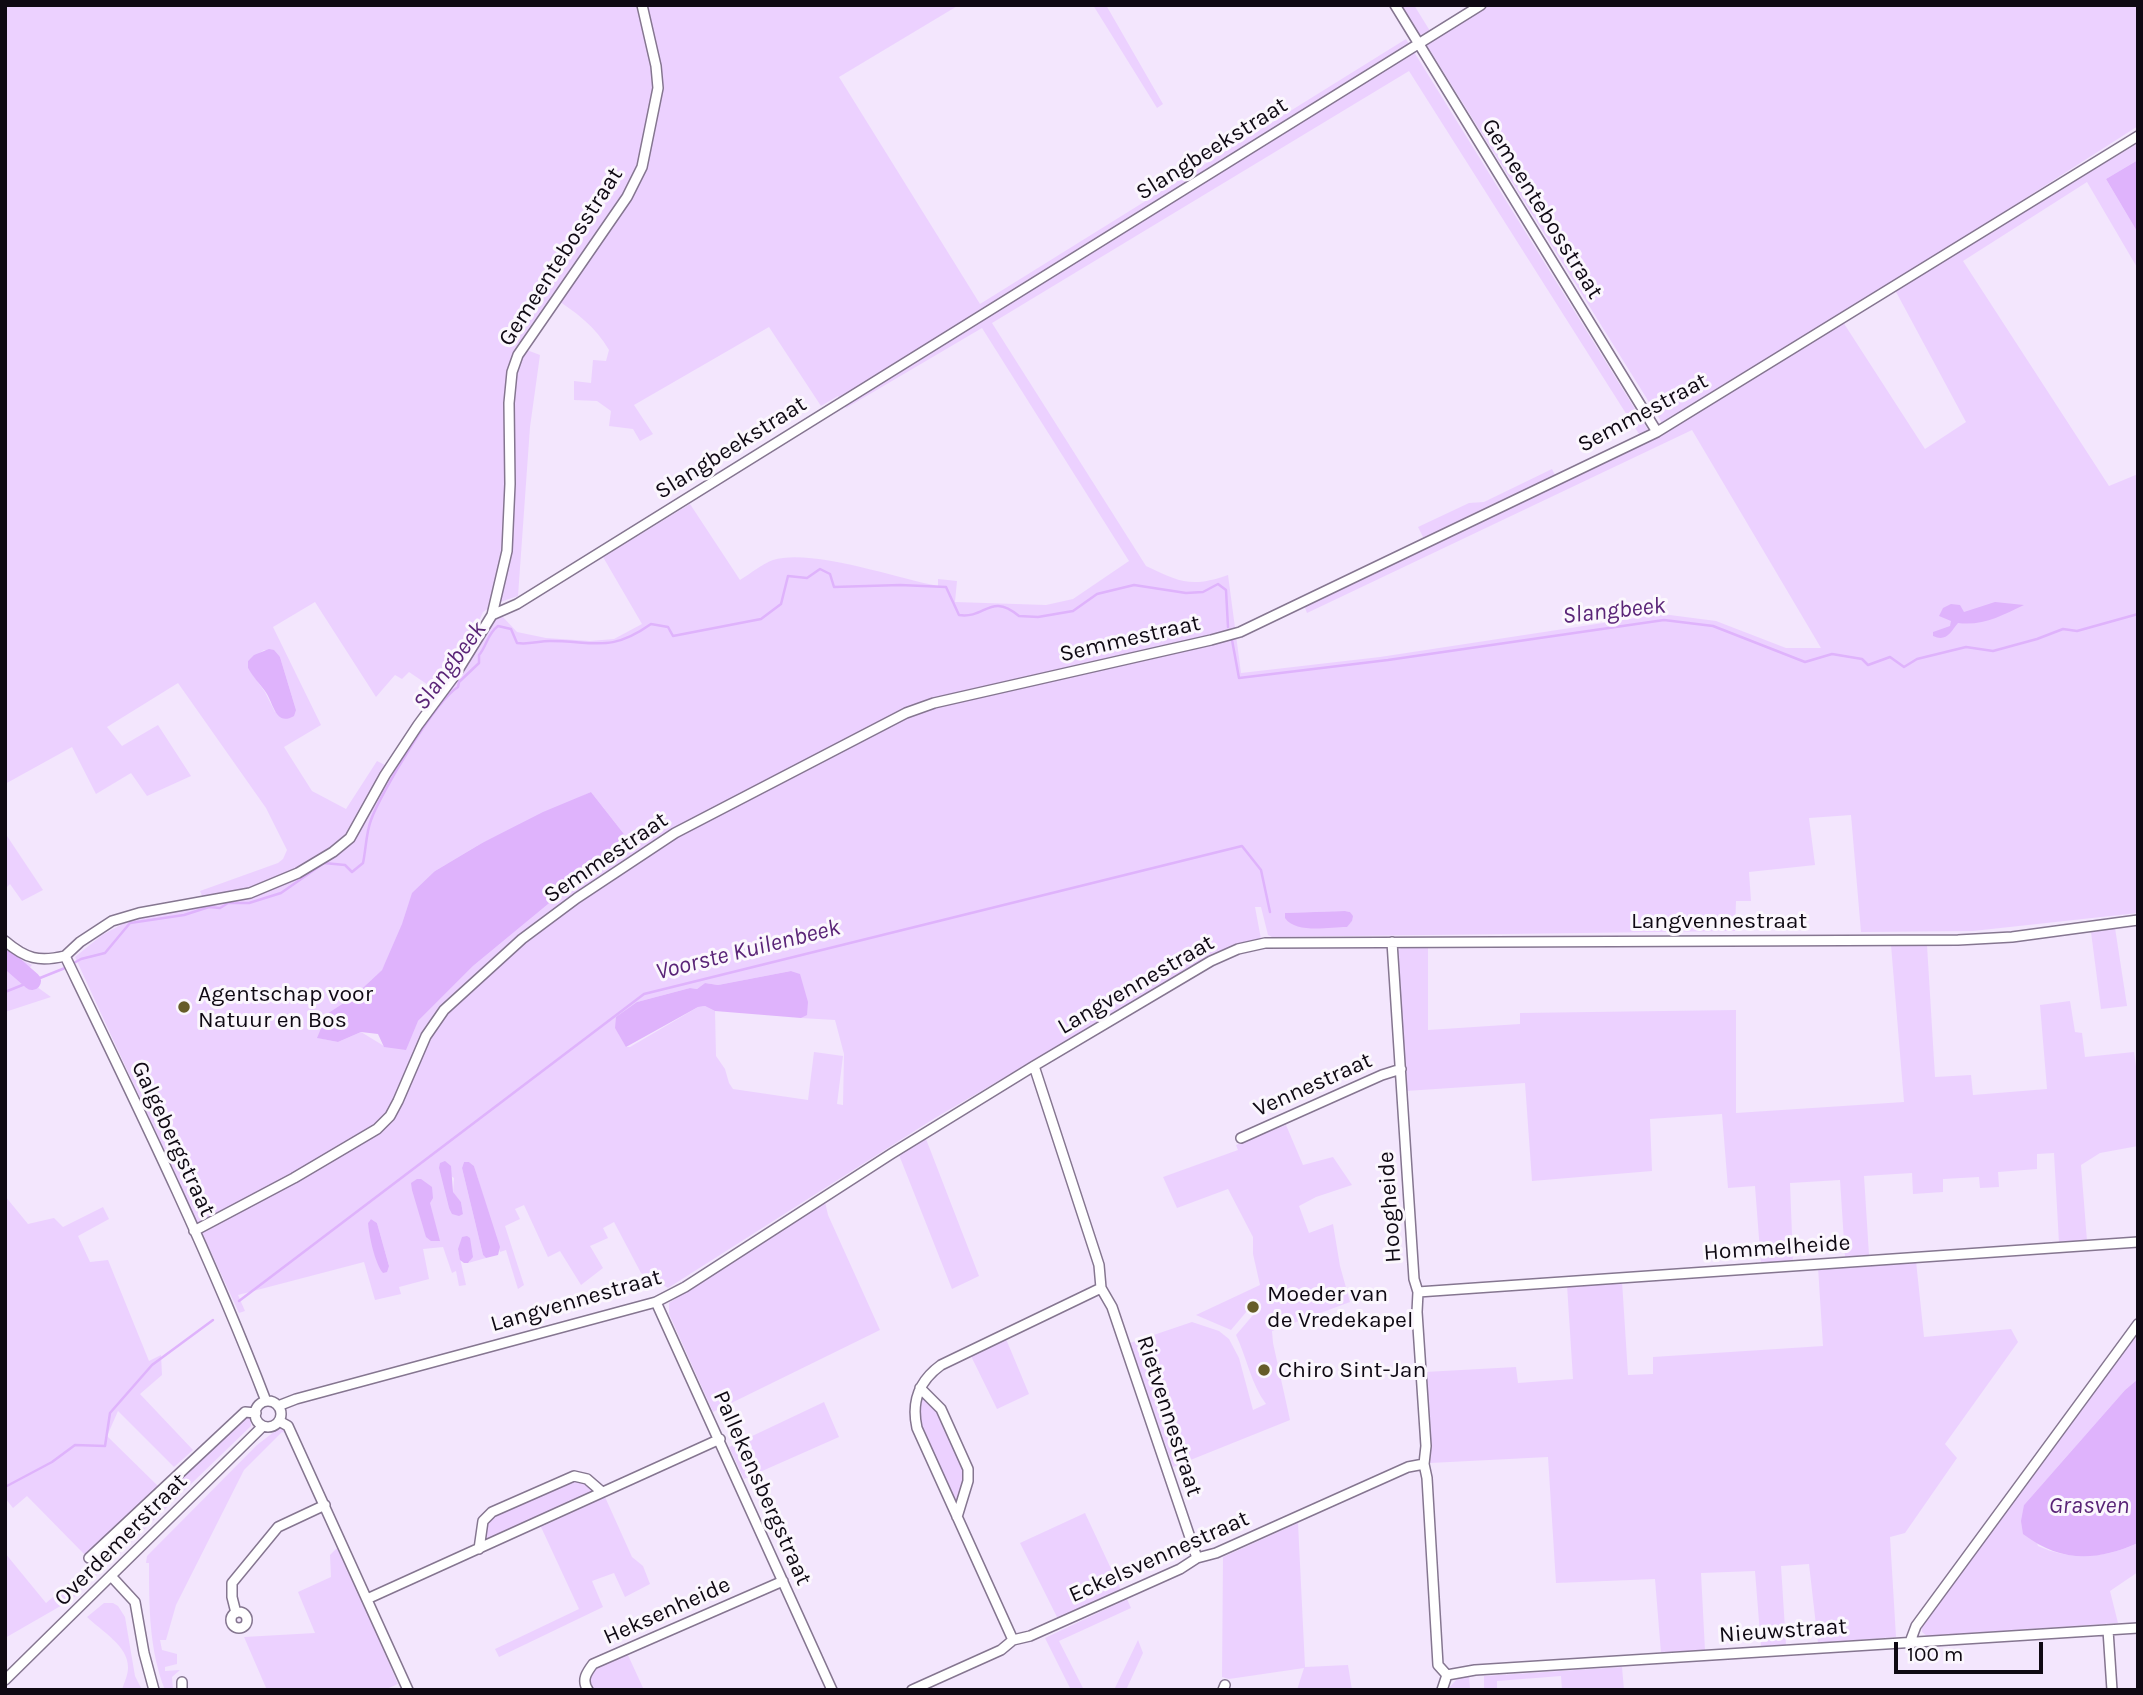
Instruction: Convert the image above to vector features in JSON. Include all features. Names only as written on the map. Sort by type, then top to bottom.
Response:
[{"type":"street","name":"Gemeentebosstraat","points":[[492,615],[507,551],[509,404],[518,355],[627,197],[642,167],[658,88],[656,66],[642,5]]},
{"type":"street","name":"Gemeentebosstraat","points":[[1395,5],[1657,432]]},
{"type":"street","name":"Slangbeekstraat","points":[[492,615],[517,604],[1481,5]]},
{"type":"street","name":"Semmestraat","points":[[194,1231],[294,1178],[377,1129],[390,1116],[426,1036],[444,1010],[522,939],[577,898],[675,833],[906,713],[934,703],[1240,632],[1657,432],[2138,136]]},
{"type":"street","points":[[5,941],[31,959],[65,956],[112,920],[250,893],[298,873],[333,852],[351,838],[385,775],[455,675],[492,615]]},
{"type":"street","name":"Langvennestraat","points":[[278,1406],[656,1302],[685,1287],[891,1154],[1034,1066],[1212,961],[1238,949],[1265,943],[1958,940],[2012,937],[2138,920]]},
{"type":"street","name":"Hoogheide","points":[[1392,942],[1414,1279],[1418,1292],[1426,1446],[1424,1464],[1438,1665],[1447,1675]]},
{"type":"street","name":"Galgebergstraat","points":[[65,956],[194,1231],[249,1353],[267,1401]]},
{"type":"street","name":"Rietvennestraat","points":[[1034,1066],[1099,1265],[1101,1287],[1112,1307],[1197,1558]]},
{"type":"street","name":"Vennestraat","points":[[1241,1138],[1401,1069]]},
{"type":"street","name":"Hommelheide","points":[[1418,1292],[2138,1242]]},
{"type":"street","points":[[1013,1640],[916,1428],[915,1401],[929,1374],[942,1365],[1101,1287]]},
{"type":"street","name":"Pallekensbergstraat","points":[[656,1302],[720,1438],[832,1690]]},
{"type":"street","points":[[1910,1642],[1916,1626],[2138,1324]]},
{"type":"street","points":[[920,1388],[941,1409],[968,1469],[968,1480],[957,1517]]},
{"type":"street","points":[[267,1401],[278,1406],[281,1411],[279,1421],[272,1427],[263,1426],[257,1421],[257,1407],[267,1401]]},
{"type":"street","points":[[89,1558],[245,1412],[256,1413]]},
{"type":"street","points":[[279,1421],[288,1426],[408,1690]]},
{"type":"street","name":"Overdemerstraat","points":[[8,1677],[263,1426]]},
{"type":"street","points":[[367,1599],[720,1438]]},
{"type":"street","name":"Eckelsvennestraat","points":[[912,1690],[1001,1650],[1013,1640],[1042,1631],[1181,1569],[1197,1558],[1216,1553],[1408,1467],[1424,1464]]},
{"type":"street","points":[[479,1549],[483,1521],[492,1512],[574,1476],[587,1479],[602,1492]]},
{"type":"street","points":[[236,1613],[232,1583],[252,1558],[278,1527],[325,1505]]},
{"type":"street","points":[[111,1576],[135,1602],[154,1690]]},
{"type":"street","name":"Heksenheide","points":[[588,1690],[585,1686],[585,1674],[593,1664],[783,1581]]},
{"type":"street","name":"Nieuwstraat","points":[[1447,1675],[1475,1670],[2138,1628]]},
{"type":"street","points":[[2108,1630],[2112,1690]]},
{"type":"street","points":[[1442,1690],[1447,1675]]},
{"type":"shaded area","points":[[5,5],[959,5],[839,77],[980,304],[1406,39],[1648,430],[1662,423],[1426,44],[1490,5],[2138,5],[2138,126],[1937,255],[1843,322],[1925,449],[1966,422],[1895,290],[2138,143],[2138,160],[2106,179],[2138,233],[2138,269],[2087,182],[1963,261],[2109,486],[2138,474],[2138,913],[1973,931],[1861,932],[1851,815],[1809,818],[1815,865],[1749,872],[1751,901],[1736,901],[1735,931],[1272,937],[1268,935],[1261,907],[1255,907],[1261,939],[1244,942],[1219,952],[935,1118],[668,1288],[641,1273],[614,1222],[603,1228],[608,1238],[590,1246],[603,1268],[581,1285],[560,1251],[548,1257],[524,1205],[515,1209],[520,1219],[505,1226],[524,1285],[518,1289],[506,1250],[500,1252],[474,1166],[464,1162],[462,1168],[483,1255],[486,1258],[468,1263],[470,1261],[458,1249],[466,1285],[459,1286],[456,1271],[452,1273],[443,1247],[423,1249],[429,1279],[399,1287],[401,1294],[375,1300],[364,1262],[238,1295],[245,1311],[239,1313],[75,957],[102,935],[134,918],[206,905],[200,891],[278,863],[287,850],[266,808],[178,683],[107,727],[122,746],[158,725],[191,776],[147,796],[131,773],[96,794],[72,747],[5,784]],"holes":[[[1409,71],[1639,434],[1556,477],[1552,469],[1484,502],[1469,503],[1418,527],[1424,539],[1302,600],[1307,613],[1692,430],[1821,648],[1786,648],[1716,621],[1662,614],[1380,657],[1241,673],[1228,575],[1195,582],[1177,579],[1146,566],[992,323]],[[552,297],[584,320],[609,350],[606,361],[593,360],[591,383],[574,381],[574,400],[597,401],[611,411],[609,426],[633,429],[640,441],[653,434],[634,405],[769,327],[821,406],[838,396],[846,408],[982,328],[1129,561],[1073,599],[1046,605],[955,602],[957,581],[938,579],[938,586],[809,558],[789,557],[773,560],[740,580],[690,504],[603,557],[642,624],[614,639],[590,641],[546,638],[517,632],[502,616],[496,619],[454,685],[393,769],[377,761],[346,809],[312,791],[284,747],[321,725],[273,627],[315,602],[376,697],[395,675],[402,679],[409,672],[437,691],[472,637],[483,612],[497,603],[518,596],[530,427],[540,355],[519,347]],[[264,650],[280,657],[296,710],[275,712],[248,668],[248,661]],[[591,792],[631,843],[553,900],[473,966],[418,1021],[384,1046],[361,1032],[338,1042],[318,1038],[353,997],[382,970],[435,871],[482,843]],[[1345,911],[1350,912],[1352,921],[1346,927],[1302,927],[1286,913]],[[791,971],[799,974],[806,1014],[801,1018],[835,1020],[844,1054],[843,1105],[837,1104],[843,1056],[814,1052],[808,1100],[733,1089],[716,1056],[715,1011],[705,1006],[698,1007],[626,1047],[637,1002],[690,988],[697,989],[705,983],[718,985]],[[439,1168],[454,1178],[453,1193],[461,1202],[463,1214],[449,1208]],[[371,1219],[377,1223],[389,1266],[377,1262],[368,1223]]]},
{"type":"shaded area","points":[[1093,5],[1106,5],[1163,104],[1157,108]]},
{"type":"shaded area","points":[[1400,5],[1414,5],[1430,31],[1419,36]]},
{"type":"shaded area","points":[[5,833],[43,890],[22,901],[10,884],[5,889]]},
{"type":"shaded area","points":[[2115,928],[2127,1006],[2101,1009],[2091,932]]},
{"type":"shaded area","points":[[1891,945],[1927,945],[1935,1077],[1971,1075],[1973,1095],[2047,1089],[2040,1005],[2070,1001],[2075,1032],[2082,1033],[2085,1057],[2134,1052],[2138,1080],[2138,1146],[2100,1153],[2081,1165],[2087,1241],[2059,1243],[2054,1153],[2037,1154],[2037,1169],[1998,1172],[1999,1187],[1980,1188],[1979,1177],[1943,1179],[1943,1192],[1913,1194],[1912,1173],[1864,1176],[1869,1255],[1845,1257],[1840,1180],[1790,1183],[1793,1262],[1761,1264],[1755,1186],[1728,1188],[1722,1114],[1650,1119],[1652,1171],[1532,1181],[1525,1083],[1406,1091],[1397,952],[1402,947],[1428,947],[1428,1030],[1520,1024],[1520,1013],[1736,1010],[1736,1113],[1904,1102]]},
{"type":"shaded area","points":[[5,947],[32,965],[22,976],[51,997],[5,1012]]},
{"type":"shaded area","points":[[1286,1125],[1303,1165],[1333,1157],[1352,1185],[1316,1197],[1299,1206],[1309,1233],[1333,1224],[1340,1266],[1350,1302],[1272,1331],[1290,1420],[1173,1467],[1130,1343],[1192,1322],[1219,1331],[1229,1339],[1239,1358],[1253,1410],[1266,1404],[1236,1335],[1253,1315],[1247,1311],[1231,1330],[1196,1315],[1260,1285],[1253,1254],[1253,1237],[1228,1189],[1177,1208],[1163,1177],[1238,1150],[1236,1145]]},
{"type":"shaded area","points":[[926,1139],[979,1276],[952,1289],[899,1155]]},
{"type":"shaded area","points":[[5,1196],[28,1224],[54,1218],[63,1227],[103,1207],[109,1219],[78,1236],[90,1262],[108,1260],[149,1361],[161,1355],[162,1375],[140,1394],[193,1450],[174,1467],[118,1411],[107,1436],[159,1487],[85,1555],[27,1496],[13,1508],[5,1498]]},
{"type":"shaded area","points":[[825,1202],[828,1215],[880,1330],[713,1412],[669,1314],[669,1303]]},
{"type":"shaded area","points":[[1916,1261],[1924,1337],[2011,1329],[2018,1342],[1945,1444],[1957,1458],[1905,1533],[1890,1537],[1896,1637],[1818,1643],[1809,1564],[1781,1566],[1786,1645],[1761,1647],[1755,1571],[1701,1573],[1705,1651],[1661,1653],[1655,1579],[1556,1583],[1548,1457],[1430,1463],[1425,1372],[1516,1367],[1518,1383],[1573,1379],[1567,1285],[1622,1281],[1628,1375],[1653,1374],[1653,1357],[1823,1346],[1818,1267]]},
{"type":"shaded area","points":[[2138,1330],[2138,1379],[2125,1390],[2024,1505],[2038,1546],[2050,1551],[2088,1556],[2113,1552],[2138,1543],[2138,1572],[2110,1591],[2118,1623],[1927,1636],[1922,1632],[1922,1625]]},
{"type":"shaded area","points":[[1006,1339],[1029,1394],[997,1409],[971,1356]]},
{"type":"shaded area","points":[[926,1399],[936,1408],[964,1473],[958,1499],[954,1499],[920,1425],[919,1401]]},
{"type":"shaded area","points":[[824,1402],[839,1437],[744,1479],[729,1447]]},
{"type":"shaded area","points":[[246,1417],[251,1417],[251,1426],[71,1600],[5,1638],[5,1553],[46,1603]]},
{"type":"shaded area","points":[[279,1428],[285,1429],[286,1433],[282,1432],[244,1470],[176,1605],[166,1640],[160,1640],[162,1650],[177,1654],[177,1664],[165,1667],[165,1671],[180,1670],[172,1677],[173,1690],[165,1690],[153,1643],[147,1556],[257,1445]]},
{"type":"shaded area","points":[[577,1480],[585,1482],[593,1492],[484,1539],[485,1524],[493,1516]]},
{"type":"shaded area","points":[[605,1497],[632,1557],[643,1566],[650,1584],[625,1597],[614,1573],[592,1581],[603,1607],[499,1657],[495,1649],[579,1609],[541,1527]]},
{"type":"shaded area","points":[[1085,1513],[1121,1590],[1058,1619],[1020,1543]]},
{"type":"shaded area","points":[[1298,1523],[1305,1667],[1348,1665],[1352,1690],[1297,1690],[1304,1668],[1229,1679],[1222,1677],[1223,1557]]},
{"type":"shaded area","points":[[339,1546],[398,1684],[384,1690],[267,1690],[244,1637],[315,1633],[298,1592],[331,1577],[330,1555]]},
{"type":"shaded area","points":[[1127,1599],[1131,1608],[1059,1641],[1084,1690],[1071,1690],[1045,1638]]},
{"type":"shaded area","points":[[104,1603],[118,1606],[125,1617],[135,1676],[142,1690],[122,1690],[128,1668],[124,1653],[113,1639],[87,1617]]},
{"type":"shaded area","points":[[1138,1640],[1143,1653],[1126,1690],[1114,1690]]},
{"type":"shaded area","points":[[627,1653],[644,1690],[590,1690],[595,1670]]},
{"type":"shaded area","points":[[1622,1667],[1624,1690],[1562,1690],[1561,1676],[1497,1681],[1497,1688],[1484,1688],[1484,1676]]},
{"type":"shaded area","points":[[1469,1676],[1470,1689],[1447,1690],[1458,1678]]},
{"type":"water","points":[[2138,160],[2138,233],[2106,179]]},
{"type":"water","points":[[1995,602],[2024,605],[1984,622],[1958,623],[1945,637],[1933,636],[1933,632],[1950,626],[1951,621],[1939,616],[1943,608],[1951,604],[1960,605],[1964,612]]},
{"type":"water","points":[[269,649],[274,650],[280,657],[296,710],[294,716],[288,719],[279,716],[248,668],[248,661],[254,655]]},
{"type":"water","points":[[591,792],[631,843],[553,900],[473,966],[418,1021],[406,1050],[384,1047],[378,1034],[361,1032],[338,1042],[317,1038],[327,1014],[353,997],[382,970],[412,893],[435,871],[543,812]]},
{"type":"water","points":[[1345,911],[1353,916],[1347,927],[1305,928],[1290,923],[1285,918],[1285,913]]},
{"type":"water","points":[[791,971],[800,974],[808,1002],[807,1015],[801,1018],[715,1011],[705,1006],[698,1007],[626,1047],[615,1028],[616,1017],[637,1002],[690,988],[697,989],[705,983],[718,985]]},
{"type":"water","points":[[445,1161],[451,1166],[453,1192],[461,1202],[463,1214],[459,1216],[452,1214],[449,1208],[439,1168],[440,1163]]},
{"type":"water","points":[[464,1162],[474,1166],[500,1247],[498,1255],[486,1258],[483,1255],[462,1168]]},
{"type":"water","points":[[417,1179],[432,1187],[433,1198],[430,1203],[440,1241],[431,1241],[426,1237],[412,1190],[411,1183]]},
{"type":"water","points":[[371,1219],[377,1223],[389,1266],[387,1272],[383,1273],[380,1269],[375,1256],[368,1223]]},
{"type":"water","points":[[462,1237],[470,1238],[473,1257],[468,1263],[464,1263],[460,1260],[458,1249]]},
{"type":"water","name":"Grasven","points":[[2138,1379],[2138,1543],[2107,1554],[2078,1556],[2051,1550],[2023,1534],[2021,1521],[2024,1505],[2125,1390]]},
{"type":"waterway","name":"Slangbeek","points":[[72,964],[105,953],[130,923],[184,915],[209,907],[220,908],[228,903],[249,903],[281,893],[324,863],[345,865],[352,872],[363,863],[371,820],[397,770],[436,710],[479,663],[479,655],[498,626],[511,629],[517,643],[613,642],[637,633],[651,624],[668,627],[673,636],[761,619],[781,604],[788,576],[807,578],[820,569],[830,574],[834,587],[946,587],[959,615],[1001,606],[1019,616],[1038,617],[1073,611],[1097,594],[1134,585],[1186,593],[1203,592],[1218,584],[1226,590],[1228,627]]},
{"type":"waterway","name":"Slangbeek","points":[[1232,640],[1239,678],[1388,660],[1664,620],[1713,626],[1805,662],[1832,654],[1862,659],[1868,665],[1890,657],[1904,667],[1917,659],[1966,647],[1993,651],[2063,629],[2077,631],[2138,614]]},
{"type":"waterway","name":"Voorste Kuilenbeek","points":[[239,1301],[644,994],[1242,846],[1261,870],[1270,912]]},
{"type":"waterway","points":[[8,960],[32,981]]},
{"type":"waterway","name":"Slangbeek","points":[[5,992],[65,968]]},
{"type":"waterway","name":"Voorste Kuilenbeek","points":[[5,1487],[52,1462],[75,1445],[105,1446],[110,1413],[152,1365],[213,1320]]},
{"type":"place","name":"Agentschap voor Natuur en Bos","points":[[184,1007]]},
{"type":"place","name":"Moeder van de Vredekapel","points":[[1253,1307]]},
{"type":"place","name":"Chiro Sint-Jan","points":[[1264,1370]]}]
